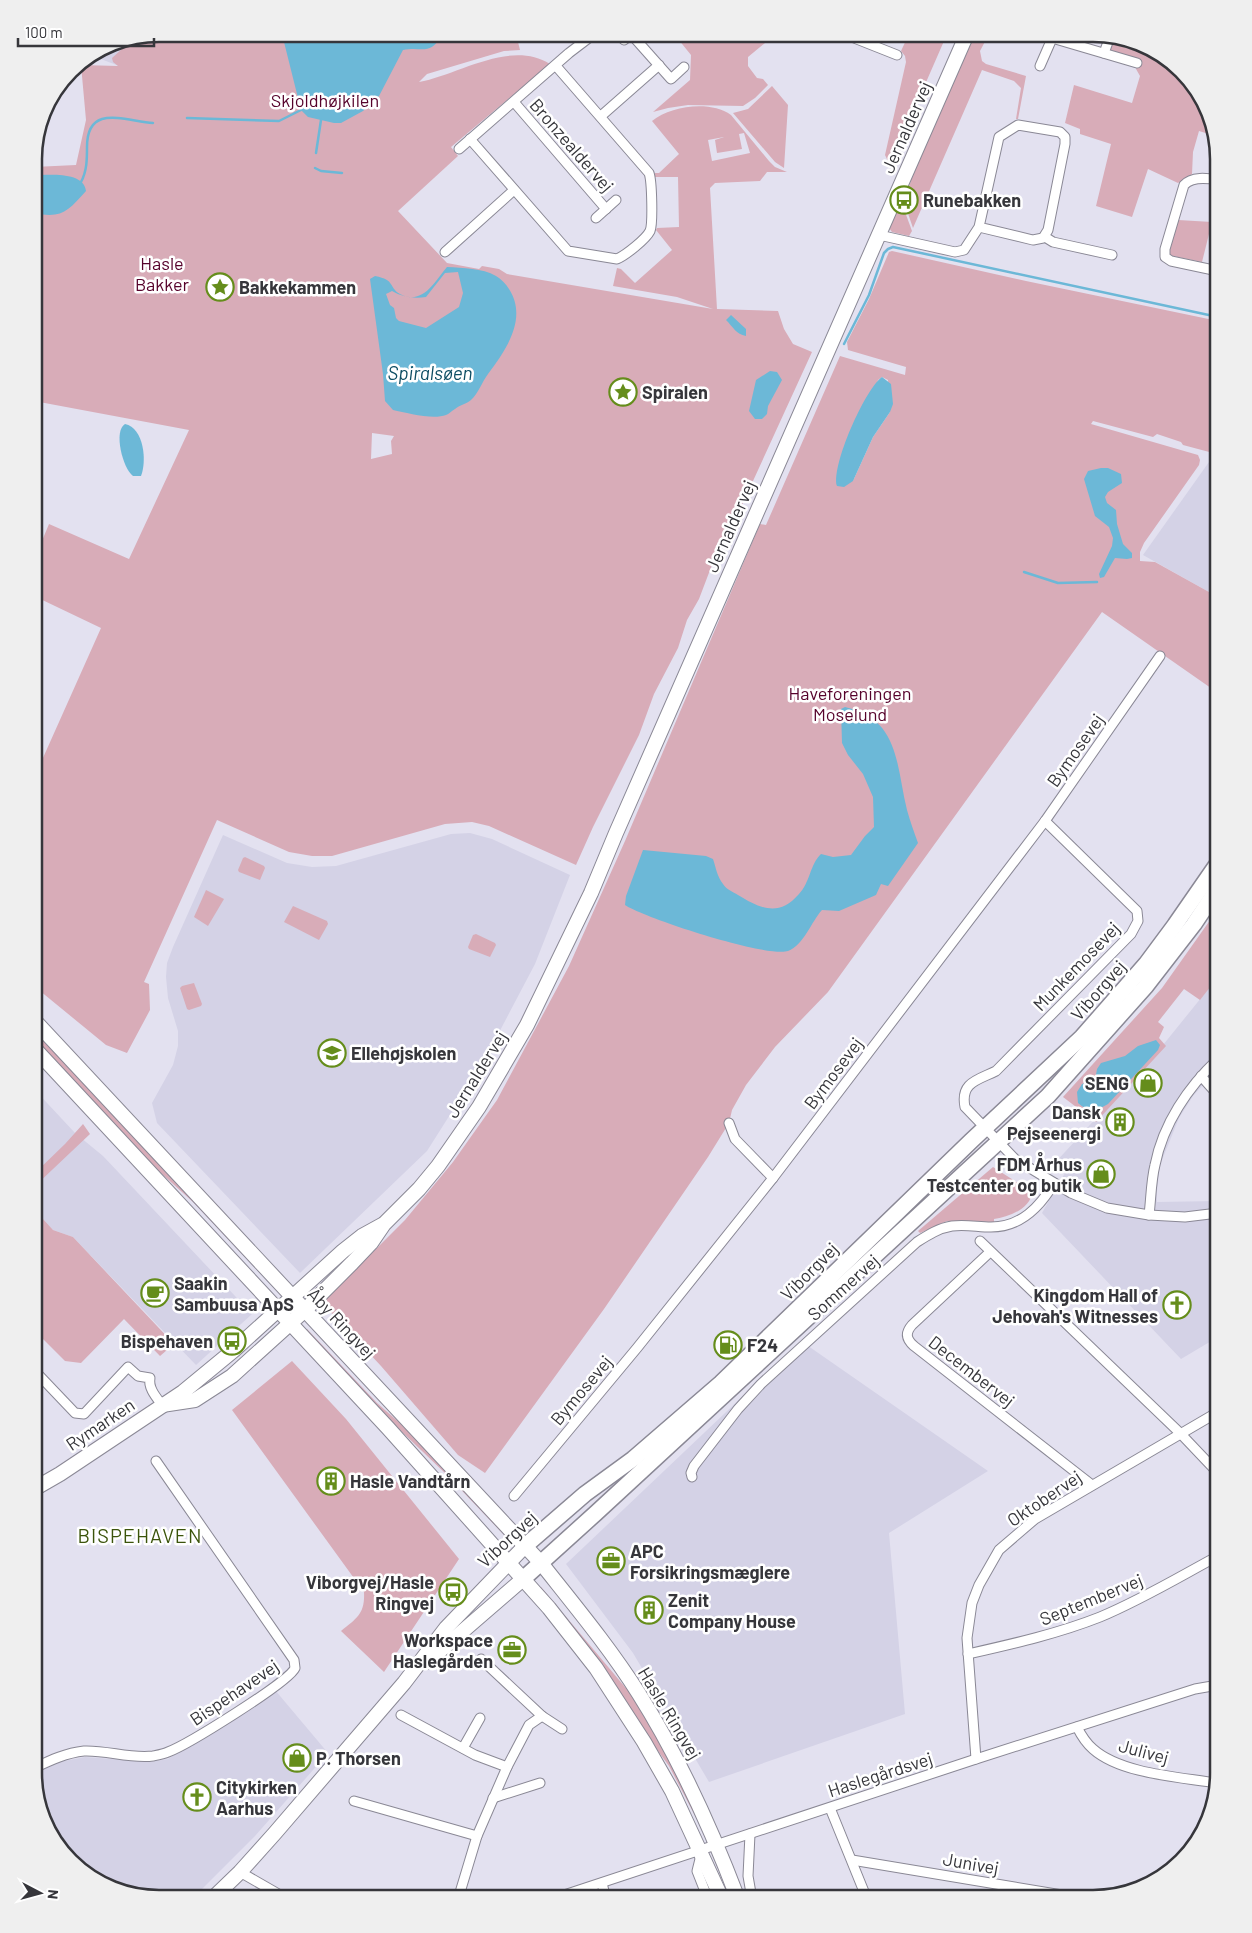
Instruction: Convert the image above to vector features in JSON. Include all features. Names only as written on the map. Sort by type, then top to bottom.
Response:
[{"type":"main road","name":"Viborgvej","points":[[525,1546],[585,1494],[634,1459],[721,1383],[984,1129],[1048,1071],[1105,1013],[1175,925],[1210,875]]},
{"type":"main road","name":"Viborgvej","points":[[523,1579],[1048,1096],[1140,993],[1194,924],[1210,900]]},
{"type":"street","name":"Bronzealdervej","points":[[459,149],[584,42]]},
{"type":"street","points":[[639,43],[671,79],[684,67]]},
{"type":"street","points":[[866,43],[897,56]]},
{"type":"street","name":"Jernaldervej","points":[[291,1323],[371,1243],[384,1224],[419,1189],[451,1148],[479,1107],[536,1008],[574,927],[584,891],[591,875],[616,833],[963,43]]},
{"type":"street","points":[[1040,66],[1050,43]]},
{"type":"street","points":[[1074,43],[1137,63]]},
{"type":"street","points":[[1104,53],[1107,44]]},
{"type":"street","points":[[602,116],[659,65]]},
{"type":"street","points":[[470,139],[568,251],[615,259],[623,256],[648,234],[651,228],[650,176],[602,116],[556,66]]},
{"type":"street","name":"Bronzealdervej","points":[[514,102],[606,209]]},
{"type":"street","points":[[879,235],[958,252],[966,247],[979,228],[998,139],[1003,133],[1020,125],[1060,132],[1066,141],[1045,237]]},
{"type":"street","points":[[1210,180],[1195,179],[1186,182],[1165,254],[1170,261],[1210,269]]},
{"type":"street","points":[[445,252],[514,190]]},
{"type":"street","name":"Bronzealdervej","points":[[596,218],[616,200]]},
{"type":"street","points":[[979,228],[1033,240],[1045,237],[1053,242],[1112,255]]},
{"type":"street","name":"Bymosevej","points":[[514,1496],[637,1348],[773,1178],[1045,821],[1160,656]]},
{"type":"street","name":"Munkemosevej","points":[[984,1129],[965,1107],[964,1092],[968,1085],[996,1071],[1131,934],[1138,921],[1137,911],[1045,821]]},
{"type":"street","name":"Åby Ringvej","points":[[42,1029],[541,1563]]},
{"type":"street","points":[[42,1057],[291,1323],[508,1562]]},
{"type":"street","points":[[1149,1215],[1154,1165],[1159,1148],[1183,1100],[1210,1068]]},
{"type":"street","points":[[1202,1076],[1210,1086]]},
{"type":"street","points":[[729,1123],[735,1138],[773,1178]]},
{"type":"street","points":[[984,1129],[1015,1159],[1071,1193],[1107,1208],[1149,1215],[1185,1217],[1210,1214]]},
{"type":"street","name":"Sommervej","points":[[692,1477],[691,1472],[694,1466],[754,1391],[917,1242],[933,1232],[950,1226],[995,1227],[1016,1222],[1037,1208],[1054,1183]]},
{"type":"street","name":"Jernaldervej","points":[[279,1310],[343,1251],[362,1236],[384,1224]]},
{"type":"street","points":[[980,1241],[1210,1465]]},
{"type":"street","name":"Decembervej","points":[[990,1252],[912,1325],[908,1331],[908,1339],[914,1346],[1092,1485]]},
{"type":"street","name":"Rymarken","points":[[42,1484],[183,1392],[279,1310]]},
{"type":"street","name":"Rymarken","points":[[162,1405],[195,1400],[230,1377],[291,1323]]},
{"type":"street","name":"Rymarken","points":[[42,1378],[75,1412],[84,1414],[128,1367],[138,1376],[150,1378],[149,1383],[152,1390],[162,1405]]},
{"type":"street","name":"Oktobervej","points":[[976,1760],[967,1638],[972,1603],[999,1550],[1035,1519],[1210,1417]]},
{"type":"street","name":"Bispehavevej","points":[[42,1764],[64,1754],[86,1751],[137,1756],[166,1753],[218,1724],[290,1676],[295,1668],[294,1660],[156,1461]]},
{"type":"street","name":"Viborgvej","points":[[221,1890],[240,1872],[404,1683],[451,1623],[525,1546]]},
{"type":"street","name":"Septembervej","points":[[968,1654],[1030,1640],[1100,1617],[1152,1593],[1210,1560]]},
{"type":"street","name":"Hasle Ringvej","points":[[508,1562],[585,1653],[611,1689],[667,1783],[701,1850],[718,1890]]},
{"type":"street","name":"Hasle Ringvej","points":[[541,1563],[596,1633],[638,1694],[683,1772],[717,1845],[734,1890]]},
{"type":"street","name":"Viborgvej","points":[[404,1683],[523,1579]]},
{"type":"street","points":[[481,1659],[542,1716],[562,1729]]},
{"type":"street","name":"Haslegårdsvej","points":[[580,1890],[1077,1727],[1195,1689],[1210,1686]]},
{"type":"street","points":[[401,1715],[462,1748],[507,1767]]},
{"type":"street","points":[[461,1890],[477,1836],[507,1767],[529,1724],[542,1716]]},
{"type":"street","points":[[462,1748],[480,1718]]},
{"type":"street","name":"Julivej","points":[[1077,1727],[1092,1749],[1111,1760],[1148,1771],[1209,1782]]},
{"type":"street","points":[[493,1798],[540,1783]]},
{"type":"street","points":[[354,1801],[477,1836]]},
{"type":"street","points":[[830,1808],[864,1890]]},
{"type":"street","points":[[750,1834],[748,1876],[750,1890]]},
{"type":"street","points":[[701,1850],[697,1871],[704,1890]]},
{"type":"street","name":"Junivej","points":[[852,1860],[1032,1890]]},
{"type":"street","points":[[240,1872],[271,1890]]},
{"type":"street","points":[[602,1883],[604,1890]]},
{"type":"shaded area","points":[[148,43],[119,66],[100,59],[115,51]]},
{"type":"shaded area","points":[[1210,462],[1210,593],[1143,555]]},
{"type":"shaded area","name":"Ellehøjskolen","points":[[470,833],[492,839],[570,875],[535,964],[484,1061],[427,1151],[300,1273],[157,1123],[152,1103],[173,1065],[178,1046],[178,1031],[168,998],[166,977],[167,963],[173,947],[223,835],[287,863],[312,867],[336,866],[451,834]]},
{"type":"shaded area","points":[[1210,987],[1210,1077],[1193,1096],[1179,1118],[1160,1165],[1157,1191],[1157,1202],[1210,1201],[1210,1342],[1181,1359],[1042,1213],[1065,1173],[1053,1165],[1159,1050]]},
{"type":"shaded area","points":[[42,1098],[75,1133],[103,1156],[252,1314],[196,1365],[73,1237],[53,1230],[42,1218]]},
{"type":"shaded area","points":[[801,1341],[988,1471],[889,1533],[905,1714],[709,1782],[633,1653],[566,1564]]},
{"type":"shaded area","points":[[275,1690],[328,1753],[255,1836],[201,1890],[152,1890],[129,1887],[101,1875],[77,1856],[58,1832],[46,1804],[42,1770],[59,1762],[85,1757],[151,1762],[168,1759]]},
{"type":"green space","points":[[159,42],[518,42],[520,50],[504,51],[427,74],[419,82],[501,57],[518,55],[534,57],[550,64],[451,147],[458,156],[398,211],[447,263],[479,269],[482,266],[499,269],[507,274],[713,309],[677,297],[613,286],[617,268],[621,269],[635,283],[672,250],[656,230],[657,228],[679,227],[678,177],[655,177],[655,173],[659,173],[679,154],[652,121],[669,112],[691,107],[702,106],[722,110],[731,115],[775,167],[787,172],[767,172],[760,181],[715,183],[710,188],[717,309],[778,311],[784,329],[793,344],[812,352],[731,529],[726,528],[699,599],[687,620],[678,648],[654,694],[639,735],[576,865],[489,826],[472,822],[445,824],[332,856],[312,856],[289,852],[217,820],[144,982],[149,984],[150,1010],[127,1053],[106,1045],[42,993],[43,759],[101,628],[43,600],[43,539],[49,524],[129,559],[189,430],[43,403],[43,167],[76,165],[86,120],[82,73],[90,65],[118,66],[113,62],[112,58],[122,49],[144,43]],"holes":[[[744,133],[750,153],[712,161],[708,140],[724,137],[715,140],[717,153],[742,149],[739,134]],[[372,433],[394,436],[391,441],[392,454],[371,459]]]},
{"type":"green space","points":[[681,43],[765,43],[748,57],[748,66],[757,78],[763,79],[768,85],[755,98],[743,106],[688,105],[653,112],[690,80],[691,55]]},
{"type":"green space","points":[[905,43],[943,43],[893,158],[888,161],[885,155],[906,62],[905,56],[901,51]]},
{"type":"green space","points":[[969,43],[984,43],[980,51],[982,61],[986,64],[1026,76],[1018,119],[1016,119],[1021,88],[1014,81],[982,70],[913,228],[904,202],[907,198],[906,194],[911,181],[909,179]]},
{"type":"green space","points":[[1111,44],[1131,49],[1151,58],[1164,67],[1185,88],[1194,101],[1207,133],[1199,131],[1193,152],[1192,174],[1178,183],[1148,169],[1132,217],[1096,206],[1111,144],[1080,134],[1080,129],[1065,123],[1074,85],[1132,103],[1140,76],[1136,69],[1139,60],[1110,50]]},
{"type":"green space","points":[[772,86],[788,105],[784,168],[775,162],[733,113],[748,109]]},
{"type":"green space","points":[[901,201],[912,231],[909,236],[892,232],[889,228]]},
{"type":"green space","points":[[1178,220],[1210,222],[1210,230],[1202,262],[1168,255]]},
{"type":"green space","name":"Haveforeningen Moselund","points":[[892,251],[1210,319],[1210,452],[1183,445],[1181,442],[1157,434],[1153,437],[1093,421],[1091,424],[1198,455],[1199,465],[1144,543],[1140,552],[1140,561],[1155,562],[1210,593],[1210,687],[1102,612],[828,992],[775,1047],[746,1085],[732,1110],[729,1123],[708,1157],[604,1309],[485,1473],[458,1455],[381,1366],[322,1303],[405,1220],[453,1162],[497,1100],[569,966],[625,841],[760,524],[766,525],[840,356],[905,375],[906,367],[848,350],[847,342],[869,299],[889,252]],"holes":[[[882,377],[888,380],[890,412],[873,437],[853,481],[878,380]]]},
{"type":"green space","points":[[245,857],[264,866],[265,868],[260,880],[239,872],[238,870]]},
{"type":"green space","points":[[206,890],[224,899],[208,926],[194,917]]},
{"type":"green space","points":[[293,906],[327,921],[328,924],[319,940],[284,922]]},
{"type":"green space","points":[[1210,920],[1210,987],[1200,1000],[1184,989],[1158,1022],[1164,1027],[1159,1038],[1166,1046],[1096,1122],[1063,1097],[1162,988]]},
{"type":"green space","points":[[476,934],[495,943],[496,945],[490,957],[469,949],[468,947],[473,935]]},
{"type":"green space","points":[[194,983],[202,1004],[189,1010],[180,988]]},
{"type":"green space","points":[[42,1037],[278,1289],[277,1291],[193,1202],[151,1164],[42,1048]]},
{"type":"green space","points":[[83,1124],[90,1134],[42,1179],[42,1166]]},
{"type":"green space","points":[[993,1167],[1032,1192],[1028,1203],[1012,1214],[994,1219],[994,1222],[947,1221],[920,1233],[918,1231]]},
{"type":"green space","points":[[42,1218],[53,1230],[73,1237],[174,1344],[160,1356],[124,1319],[81,1363],[65,1361],[42,1338]]},
{"type":"green space","points":[[307,1329],[377,1403],[417,1438],[508,1535],[506,1537],[447,1475],[374,1405]]},
{"type":"green space","points":[[292,1361],[346,1419],[459,1559],[384,1672],[341,1631],[359,1615],[363,1606],[364,1592],[232,1410]]},
{"type":"green space","points":[[541,1587],[635,1699],[654,1730],[705,1831],[703,1831],[669,1766],[539,1588]]},
{"type":"water","points":[[284,42],[437,42],[434,46],[425,49],[403,50],[379,96],[363,111],[341,123],[308,117],[301,110]]},
{"type":"water","points":[[43,175],[73,177],[84,185],[86,191],[64,212],[44,215]]},
{"type":"water","name":"Spiralsøen","points":[[447,267],[485,271],[502,280],[506,285],[514,300],[516,311],[515,322],[508,344],[476,395],[447,415],[434,417],[420,416],[393,410],[385,401],[370,279],[375,276],[382,278],[389,282],[400,294],[415,297],[428,290]],"holes":[[[458,272],[463,293],[459,307],[426,328],[399,321],[386,294],[392,291],[408,297],[426,297],[445,273]]]},
{"type":"water","points":[[731,315],[746,329],[746,336],[737,332],[726,320]]},
{"type":"water","points":[[770,371],[777,372],[782,380],[768,406],[767,414],[762,419],[755,419],[749,411],[756,380]]},
{"type":"water","points":[[882,377],[891,384],[893,404],[890,412],[873,437],[853,481],[844,487],[837,486],[839,462],[851,428],[867,396]]},
{"type":"water","points":[[125,424],[131,427],[140,438],[144,454],[141,476],[133,476],[129,472],[123,458],[120,434],[121,428]]},
{"type":"water","points":[[1108,468],[1121,474],[1122,483],[1108,492],[1105,497],[1107,503],[1116,510],[1117,524],[1123,544],[1132,553],[1132,558],[1115,558],[1104,577],[1100,578],[1099,574],[1112,546],[1113,538],[1109,527],[1095,516],[1084,479],[1088,471]]},
{"type":"water","points":[[845,707],[863,713],[876,722],[886,733],[897,761],[907,810],[918,843],[888,886],[881,884],[876,895],[839,911],[822,910],[799,944],[788,951],[776,952],[756,949],[706,936],[656,919],[625,905],[626,896],[643,850],[706,856],[713,859],[719,878],[726,887],[754,904],[770,908],[784,906],[803,890],[814,863],[821,854],[833,857],[851,855],[874,827],[873,797],[863,774],[848,755],[842,743],[841,709]]},
{"type":"water","points":[[1156,1040],[1160,1045],[1158,1050],[1108,1104],[1093,1110],[1085,1108],[1078,1103],[1077,1092],[1082,1084],[1095,1080],[1097,1069],[1101,1063],[1125,1056],[1138,1046]]},
{"type":"waterway","points":[[187,118],[279,121],[301,110]]},
{"type":"waterway","points":[[81,182],[86,165],[89,133],[93,124],[110,118],[153,123]]},
{"type":"waterway","points":[[316,153],[321,120]]},
{"type":"waterway","points":[[315,168],[321,171],[342,173]]},
{"type":"waterway","points":[[844,344],[869,295],[884,253],[893,247],[1210,315]]},
{"type":"waterway","points":[[1024,572],[1058,583],[1097,582]]},
{"type":"place","name":"Runebakken","points":[[904,200]]},
{"type":"place","name":"Bakkekammen","points":[[220,287]]},
{"type":"place","name":"Spiralen","points":[[623,392]]},
{"type":"place","name":"Ellehøjskolen","points":[[332,1053]]},
{"type":"place","name":"SENG","points":[[1148,1083]]},
{"type":"place","name":"Dansk Pejseenergi","points":[[1120,1122]]},
{"type":"place","name":"FDM Århus Testcenter og butik","points":[[1101,1174]]},
{"type":"place","name":"Saakin Sambuusa ApS","points":[[155,1293]]},
{"type":"place","name":"Kingdom Hall of Jehovah's Witnesses","points":[[1177,1305]]},
{"type":"place","name":"Bispehaven","points":[[232,1341]]},
{"type":"place","name":"F24","points":[[728,1345]]},
{"type":"place","name":"Hasle Vandtårn","points":[[331,1481]]},
{"type":"place","name":"APC Forsikringsmæglere","points":[[611,1561]]},
{"type":"place","name":"Viborgvej/Hasle Ringvej","points":[[453,1592]]},
{"type":"place","name":"Zenit Company House","points":[[649,1610]]},
{"type":"place","name":"Workspace Haslegården","points":[[512,1650]]},
{"type":"place","name":"P. Thorsen","points":[[297,1758]]},
{"type":"place","name":"Citykirken Aarhus","points":[[197,1797]]},
{"type":"district","name":"BISPEHAVEN","points":[[140,1535]]},
{"type":"park label","name":"Skjoldhøjkilen","points":[[325,100]]},
{"type":"park label","name":"Hasle Bakker","points":[[162,273]]}]
